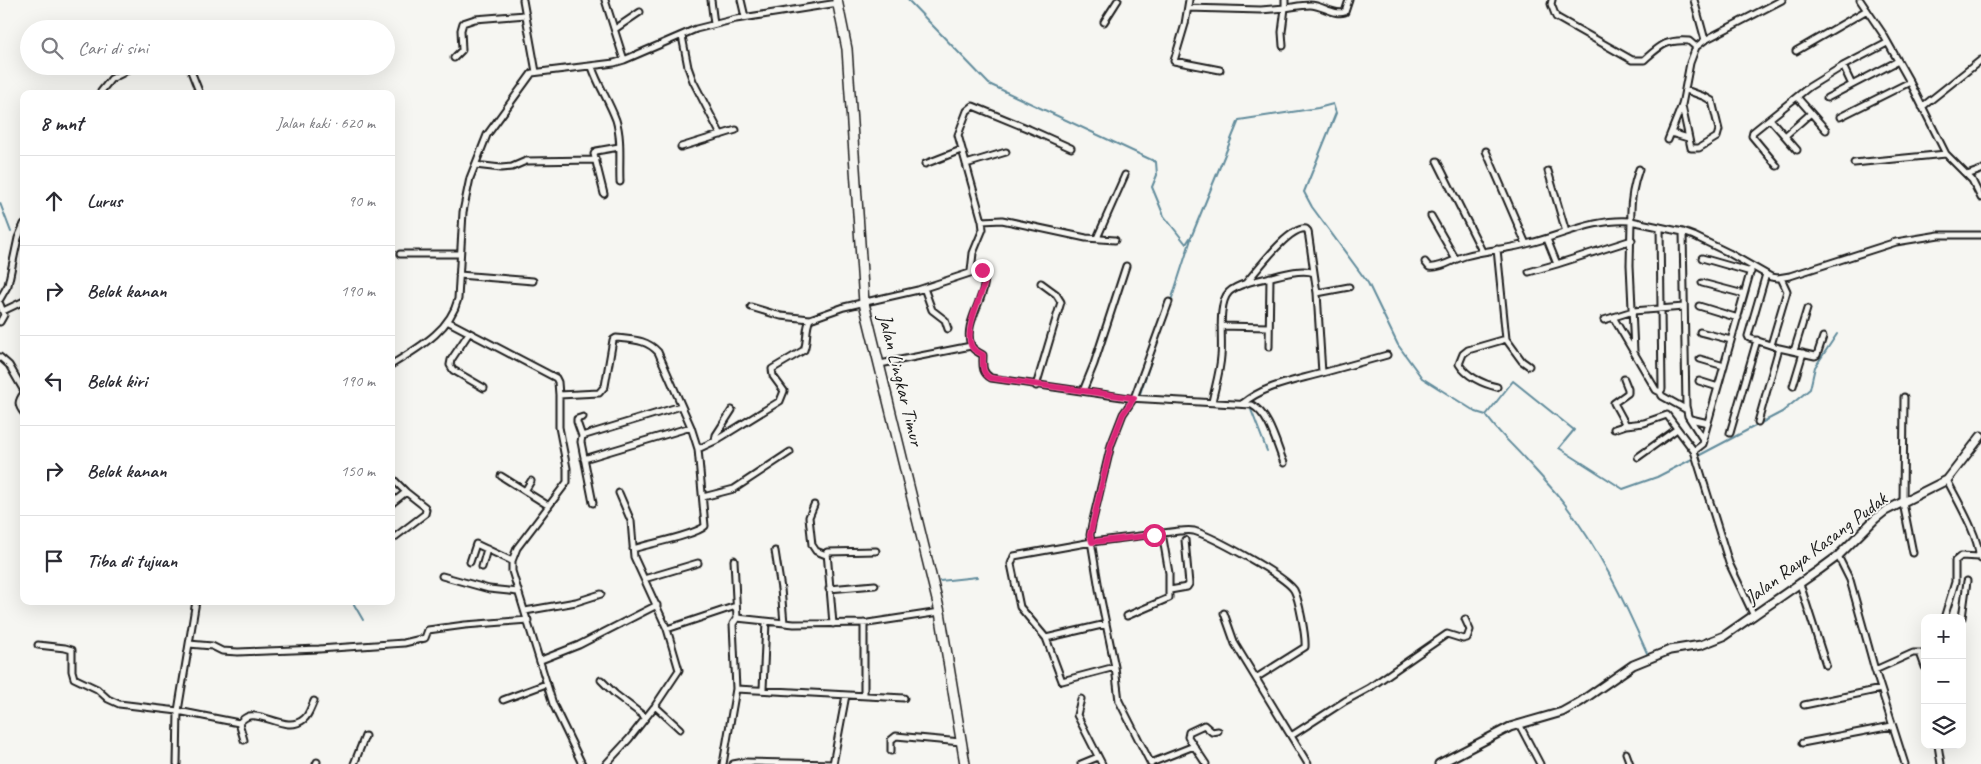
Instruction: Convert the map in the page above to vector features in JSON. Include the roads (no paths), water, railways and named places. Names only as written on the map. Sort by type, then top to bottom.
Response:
[{"type":"highway","name":"Jalan Lingkar Timur","points":[[838,1],[847,49],[864,303],[940,612],[965,764]]},
{"type":"street","points":[[523,0],[536,72]]},
{"type":"street","points":[[606,0],[624,60]]},
{"type":"street","points":[[711,0],[714,24]]},
{"type":"street","points":[[741,0],[745,17]]},
{"type":"street","points":[[1104,22],[1118,0]]},
{"type":"street","points":[[1189,0],[1174,60],[1220,70]]},
{"type":"street","points":[[1283,46],[1282,32],[1286,8],[1285,0]]},
{"type":"street","points":[[1188,8],[1261,10],[1310,5],[1342,14],[1345,12],[1349,0]]},
{"type":"street","points":[[1552,0],[1551,4],[1556,17],[1632,60],[1644,60],[1659,46],[1672,41],[1689,41],[1696,47]]},
{"type":"street","points":[[1694,0],[1704,40]]},
{"type":"street","points":[[1668,140],[1682,106],[1690,63],[1696,47],[1704,40],[1782,0]]},
{"type":"street","points":[[1860,0],[1888,43],[1910,82],[1946,154],[1967,175],[1981,198]]},
{"type":"street","points":[[395,362],[415,350],[449,322],[455,312],[458,299],[463,212],[470,178],[490,130],[508,109],[528,76],[536,72],[592,67],[624,60],[714,24],[838,1]]},
{"type":"street","points":[[1796,51],[1866,10]]},
{"type":"street","points":[[615,29],[640,12]]},
{"type":"street","points":[[454,58],[462,50],[461,28],[463,23],[475,18],[526,15]]},
{"type":"street","points":[[682,36],[688,67],[693,81],[721,135]]},
{"type":"street","points":[[1777,166],[1752,136],[1754,132],[1797,97],[1843,66],[1888,43]]},
{"type":"street","points":[[1922,107],[1981,60]]},
{"type":"street","points":[[1827,98],[1898,62]]},
{"type":"street","points":[[1843,66],[1852,84]]},
{"type":"street","points":[[592,67],[597,83],[616,120],[620,182]]},
{"type":"street","points":[[102,90],[111,79],[119,75]]},
{"type":"street","points":[[193,75],[198,90]]},
{"type":"street","points":[[1840,118],[1910,82]]},
{"type":"street","points":[[1682,106],[1691,148],[1699,148],[1717,137],[1719,130],[1712,101],[1706,96],[1686,90]]},
{"type":"street","points":[[1797,97],[1826,130]]},
{"type":"street","points":[[971,271],[973,253],[983,228],[958,135],[967,111],[973,106],[1071,148]]},
{"type":"street","points":[[1785,136],[1811,113]]},
{"type":"street","points":[[1770,119],[1797,150]]},
{"type":"street","points":[[681,147],[736,130]]},
{"type":"street","points":[[1671,133],[1688,138]]},
{"type":"street","points":[[604,194],[594,154],[596,151],[619,147]]},
{"type":"street","points":[[925,164],[961,150]]},
{"type":"street","points":[[1486,151],[1526,244]]},
{"type":"street","points":[[966,164],[1006,152]]},
{"type":"street","points":[[1854,163],[1946,154]]},
{"type":"street","points":[[475,165],[501,168],[512,167],[526,161],[596,160]]},
{"type":"street","points":[[1437,161],[1482,252]]},
{"type":"street","points":[[1634,351],[1630,266],[1631,221],[1633,184],[1639,168]]},
{"type":"street","points":[[1548,170],[1566,232]]},
{"type":"street","points":[[1967,175],[1981,170]]},
{"type":"street","points":[[1097,238],[1124,175]]},
{"type":"street","points":[[1431,216],[1455,258]]},
{"type":"street","points":[[982,221],[1002,220],[1086,238],[1115,240]]},
{"type":"street","points":[[1425,262],[1429,267],[1435,267],[1455,258],[1547,239],[1604,221],[1631,221],[1683,232],[1729,252],[1771,277],[1781,278],[1896,242],[1939,235],[1981,235]]},
{"type":"street","points":[[1660,226],[1662,389],[1660,392]]},
{"type":"street","points":[[1246,284],[1285,239],[1302,228],[1308,231],[1314,262],[1322,373]]},
{"type":"street","points":[[1683,232],[1687,410],[1703,440]]},
{"type":"street","points":[[0,299],[8,285],[20,233]]},
{"type":"street","points":[[1547,239],[1557,264]]},
{"type":"street","points":[[1529,272],[1632,240]]},
{"type":"street","points":[[1497,249],[1506,339],[1522,361],[1529,366]]},
{"type":"street","points":[[400,254],[460,254]]},
{"type":"street","points":[[1702,258],[1750,272]]},
{"type":"street","points":[[1083,391],[1097,355],[1126,266]]},
{"type":"street","points":[[1694,451],[1703,444],[1752,266]]},
{"type":"street","points":[[751,307],[781,316],[810,319],[844,307],[924,288],[971,271],[982,270],[985,277],[972,324],[971,346]]},
{"type":"street","points":[[1212,402],[1221,358],[1221,326],[1224,298],[1235,288],[1270,277],[1306,271],[1314,273]]},
{"type":"street","points":[[1766,274],[1748,336],[1779,348],[1815,356],[1823,337]]},
{"type":"street","points":[[459,275],[533,280]]},
{"type":"street","points":[[1269,347],[1270,277]]},
{"type":"street","points":[[1772,345],[1787,291],[1781,278]]},
{"type":"street","points":[[1036,386],[1061,302],[1056,294],[1041,283]]},
{"type":"street","points":[[1702,283],[1744,294]]},
{"type":"street","points":[[1317,293],[1349,287]]},
{"type":"street","points":[[924,288],[932,310],[944,320],[948,329]]},
{"type":"street","points":[[1169,302],[1134,398],[1123,414],[1111,445],[1092,524],[1092,542],[1100,595],[1115,667],[1119,701],[1151,764],[1194,746]]},
{"type":"street","points":[[3,311],[20,303]]},
{"type":"street","points":[[0,304],[4,316],[0,322]]},
{"type":"street","points":[[1699,306],[1738,318]]},
{"type":"street","points":[[1604,320],[1633,311],[1684,308]]},
{"type":"street","points":[[1794,351],[1807,309]]},
{"type":"street","points":[[1613,317],[1656,390],[1662,396],[1687,410]]},
{"type":"street","points":[[698,449],[715,441],[780,401],[784,391],[773,376],[772,369],[804,350],[807,342],[806,330],[810,319]]},
{"type":"street","points":[[449,322],[556,378],[558,382],[559,426],[567,468],[567,482],[517,548],[512,562],[518,592],[546,684],[562,725],[582,764]]},
{"type":"street","points":[[1221,326],[1269,327]]},
{"type":"street","points":[[1700,332],[1731,340]]},
{"type":"street","points":[[469,333],[451,360],[450,365],[453,370],[484,388]]},
{"type":"street","points":[[559,395],[593,394],[603,390],[612,343],[616,338],[646,342],[651,344],[658,352],[691,427],[698,449],[705,522],[702,529],[633,548]]},
{"type":"street","points":[[1497,387],[1488,385],[1465,372],[1459,366],[1459,361],[1468,350],[1506,339]]},
{"type":"street","points":[[1730,433],[1756,340]]},
{"type":"street","points":[[880,364],[971,346],[983,355],[983,366],[986,376],[991,378],[1036,386],[1134,398],[1252,405],[1259,408],[1265,418],[1284,462]]},
{"type":"street","points":[[1758,422],[1779,348]]},
{"type":"street","points":[[1793,386],[1803,353]]},
{"type":"street","points":[[1242,404],[1258,392],[1280,384],[1387,355]]},
{"type":"street","points":[[0,357],[9,365],[20,385]]},
{"type":"street","points":[[1700,359],[1724,366]]},
{"type":"street","points":[[1624,379],[1628,393],[1614,403],[1626,425]]},
{"type":"street","points":[[1699,381],[1718,387]]},
{"type":"street","points":[[1904,397],[1903,503],[1913,553]]},
{"type":"street","points":[[582,436],[681,406]]},
{"type":"street","points":[[715,441],[716,435],[732,410]]},
{"type":"street","points":[[1614,429],[1626,425],[1644,424],[1667,415],[1694,451],[1730,563],[1754,616]]},
{"type":"street","points":[[583,417],[578,419],[577,422],[582,436],[581,442],[592,502]]},
{"type":"street","points":[[1691,419],[1708,423]]},
{"type":"street","points":[[584,459],[691,427]]},
{"type":"street","points":[[1638,457],[1677,429]]},
{"type":"street","name":"Jalan Raya Kasang Pudak","points":[[1439,764],[1495,734],[1519,724],[1562,712],[1633,666],[1670,650],[1708,643],[1724,636],[1838,556],[1875,519],[1947,480],[1978,446],[1981,436]]},
{"type":"street","points":[[703,497],[734,489],[790,452]]},
{"type":"street","points":[[501,476],[549,506]]},
{"type":"street","points":[[525,491],[531,480]]},
{"type":"street","points":[[1945,614],[1954,582],[1955,562],[1961,556],[1980,558],[1980,550],[1947,480]]},
{"type":"street","points":[[395,481],[425,507],[426,512],[395,537]]},
{"type":"street","points":[[395,501],[406,492]]},
{"type":"street","points":[[606,764],[655,706],[679,670],[667,629],[634,558],[632,521],[619,493]]},
{"type":"street","points":[[814,505],[809,516],[812,545],[816,551],[826,555]]},
{"type":"street","points":[[1115,667],[1062,681],[1046,638],[1020,607],[1011,564],[1014,556],[1092,542],[1192,530],[1210,537],[1260,565],[1289,584],[1295,592],[1305,647],[1256,678]]},
{"type":"street","points":[[1126,616],[1168,599],[1170,590],[1168,567],[1162,533]]},
{"type":"street","points":[[1170,590],[1187,587],[1190,584],[1185,540]]},
{"type":"street","points":[[470,562],[476,544],[512,562]]},
{"type":"street","points":[[482,567],[487,549]]},
{"type":"street","points":[[775,551],[784,623]]},
{"type":"street","points":[[826,555],[828,552],[876,551]]},
{"type":"street","points":[[826,555],[833,624]]},
{"type":"street","points":[[1838,556],[1850,580],[1904,764]]},
{"type":"street","points":[[723,764],[736,689],[733,624],[737,618],[734,560]]},
{"type":"street","points":[[644,579],[698,563]]},
{"type":"street","points":[[442,576],[489,589],[518,592]]},
{"type":"street","points":[[1963,614],[1967,582]]},
{"type":"street","points":[[829,589],[875,584]]},
{"type":"street","points":[[1800,584],[1826,665]]},
{"type":"street","points":[[525,611],[576,602],[601,594]]},
{"type":"street","points":[[177,764],[178,711],[195,605]]},
{"type":"street","points":[[540,660],[579,645],[657,605]]},
{"type":"street","points":[[667,629],[736,606]]},
{"type":"street","points":[[737,618],[766,622],[833,624],[864,623],[940,612]]},
{"type":"street","points":[[1224,612],[1235,644],[1308,764]]},
{"type":"street","points":[[1290,736],[1345,701],[1370,688],[1447,634],[1460,639],[1467,638],[1470,630],[1465,619]]},
{"type":"street","points":[[189,644],[212,646],[222,651],[238,652],[404,643],[424,638],[426,631],[437,628],[528,620]]},
{"type":"street","points":[[763,690],[766,622]]},
{"type":"street","points":[[864,623],[864,696]]},
{"type":"street","points":[[1046,638],[1106,624]]},
{"type":"street","points":[[38,645],[72,650],[74,678],[97,689],[108,699],[119,704],[178,711],[239,722],[249,716],[254,716],[279,723],[298,723],[308,714],[314,701]]},
{"type":"street","points":[[1875,670],[1907,654],[1921,652]]},
{"type":"street","points":[[601,680],[614,694],[644,717]]},
{"type":"street","points":[[503,700],[546,684]]},
{"type":"street","points":[[736,689],[904,698]]},
{"type":"street","points":[[1804,705],[1881,689]]},
{"type":"street","points":[[733,764],[744,762],[833,764],[846,695]]},
{"type":"street","points":[[1081,699],[1077,715],[1102,764]]},
{"type":"street","points":[[655,706],[680,729]]},
{"type":"street","points":[[239,722],[244,740]]},
{"type":"street","points":[[1519,724],[1540,764]]},
{"type":"street","points":[[1206,764],[1188,736],[1189,732],[1204,725],[1212,732],[1218,731]]},
{"type":"street","points":[[1802,743],[1892,726]]},
{"type":"street","points":[[354,764],[365,736]]},
{"type":"street","points":[[891,750],[891,740],[896,736],[961,742]]},
{"type":"street","points":[[1939,749],[1941,764]]},
{"type":"street","points":[[1626,752],[1630,764]]},
{"type":"street","points":[[1081,764],[1098,757]]},
{"type":"waterway","points":[[908,0],[989,84],[1156,162],[1157,175],[1152,187],[1164,216],[1186,244],[1192,235],[1239,120],[1333,104],[1336,113],[1304,192],[1312,207],[1368,283],[1398,345],[1422,378],[1476,412],[1486,415],[1500,433],[1541,476],[1577,520],[1610,575],[1647,653]]},
{"type":"waterway","points":[[0,203],[11,232]]},
{"type":"waterway","points":[[1171,301],[1191,239]]},
{"type":"waterway","points":[[1698,456],[1782,412],[1810,389],[1815,367],[1837,334]]},
{"type":"waterway","points":[[1140,394],[1159,337]]},
{"type":"waterway","points":[[1486,415],[1513,381],[1574,430],[1559,448],[1623,489],[1657,477],[1694,458]]},
{"type":"waterway","points":[[1250,407],[1267,451]]},
{"type":"waterway","points":[[940,581],[977,577]]},
{"type":"waterway","points":[[354,605],[363,620]]}]
